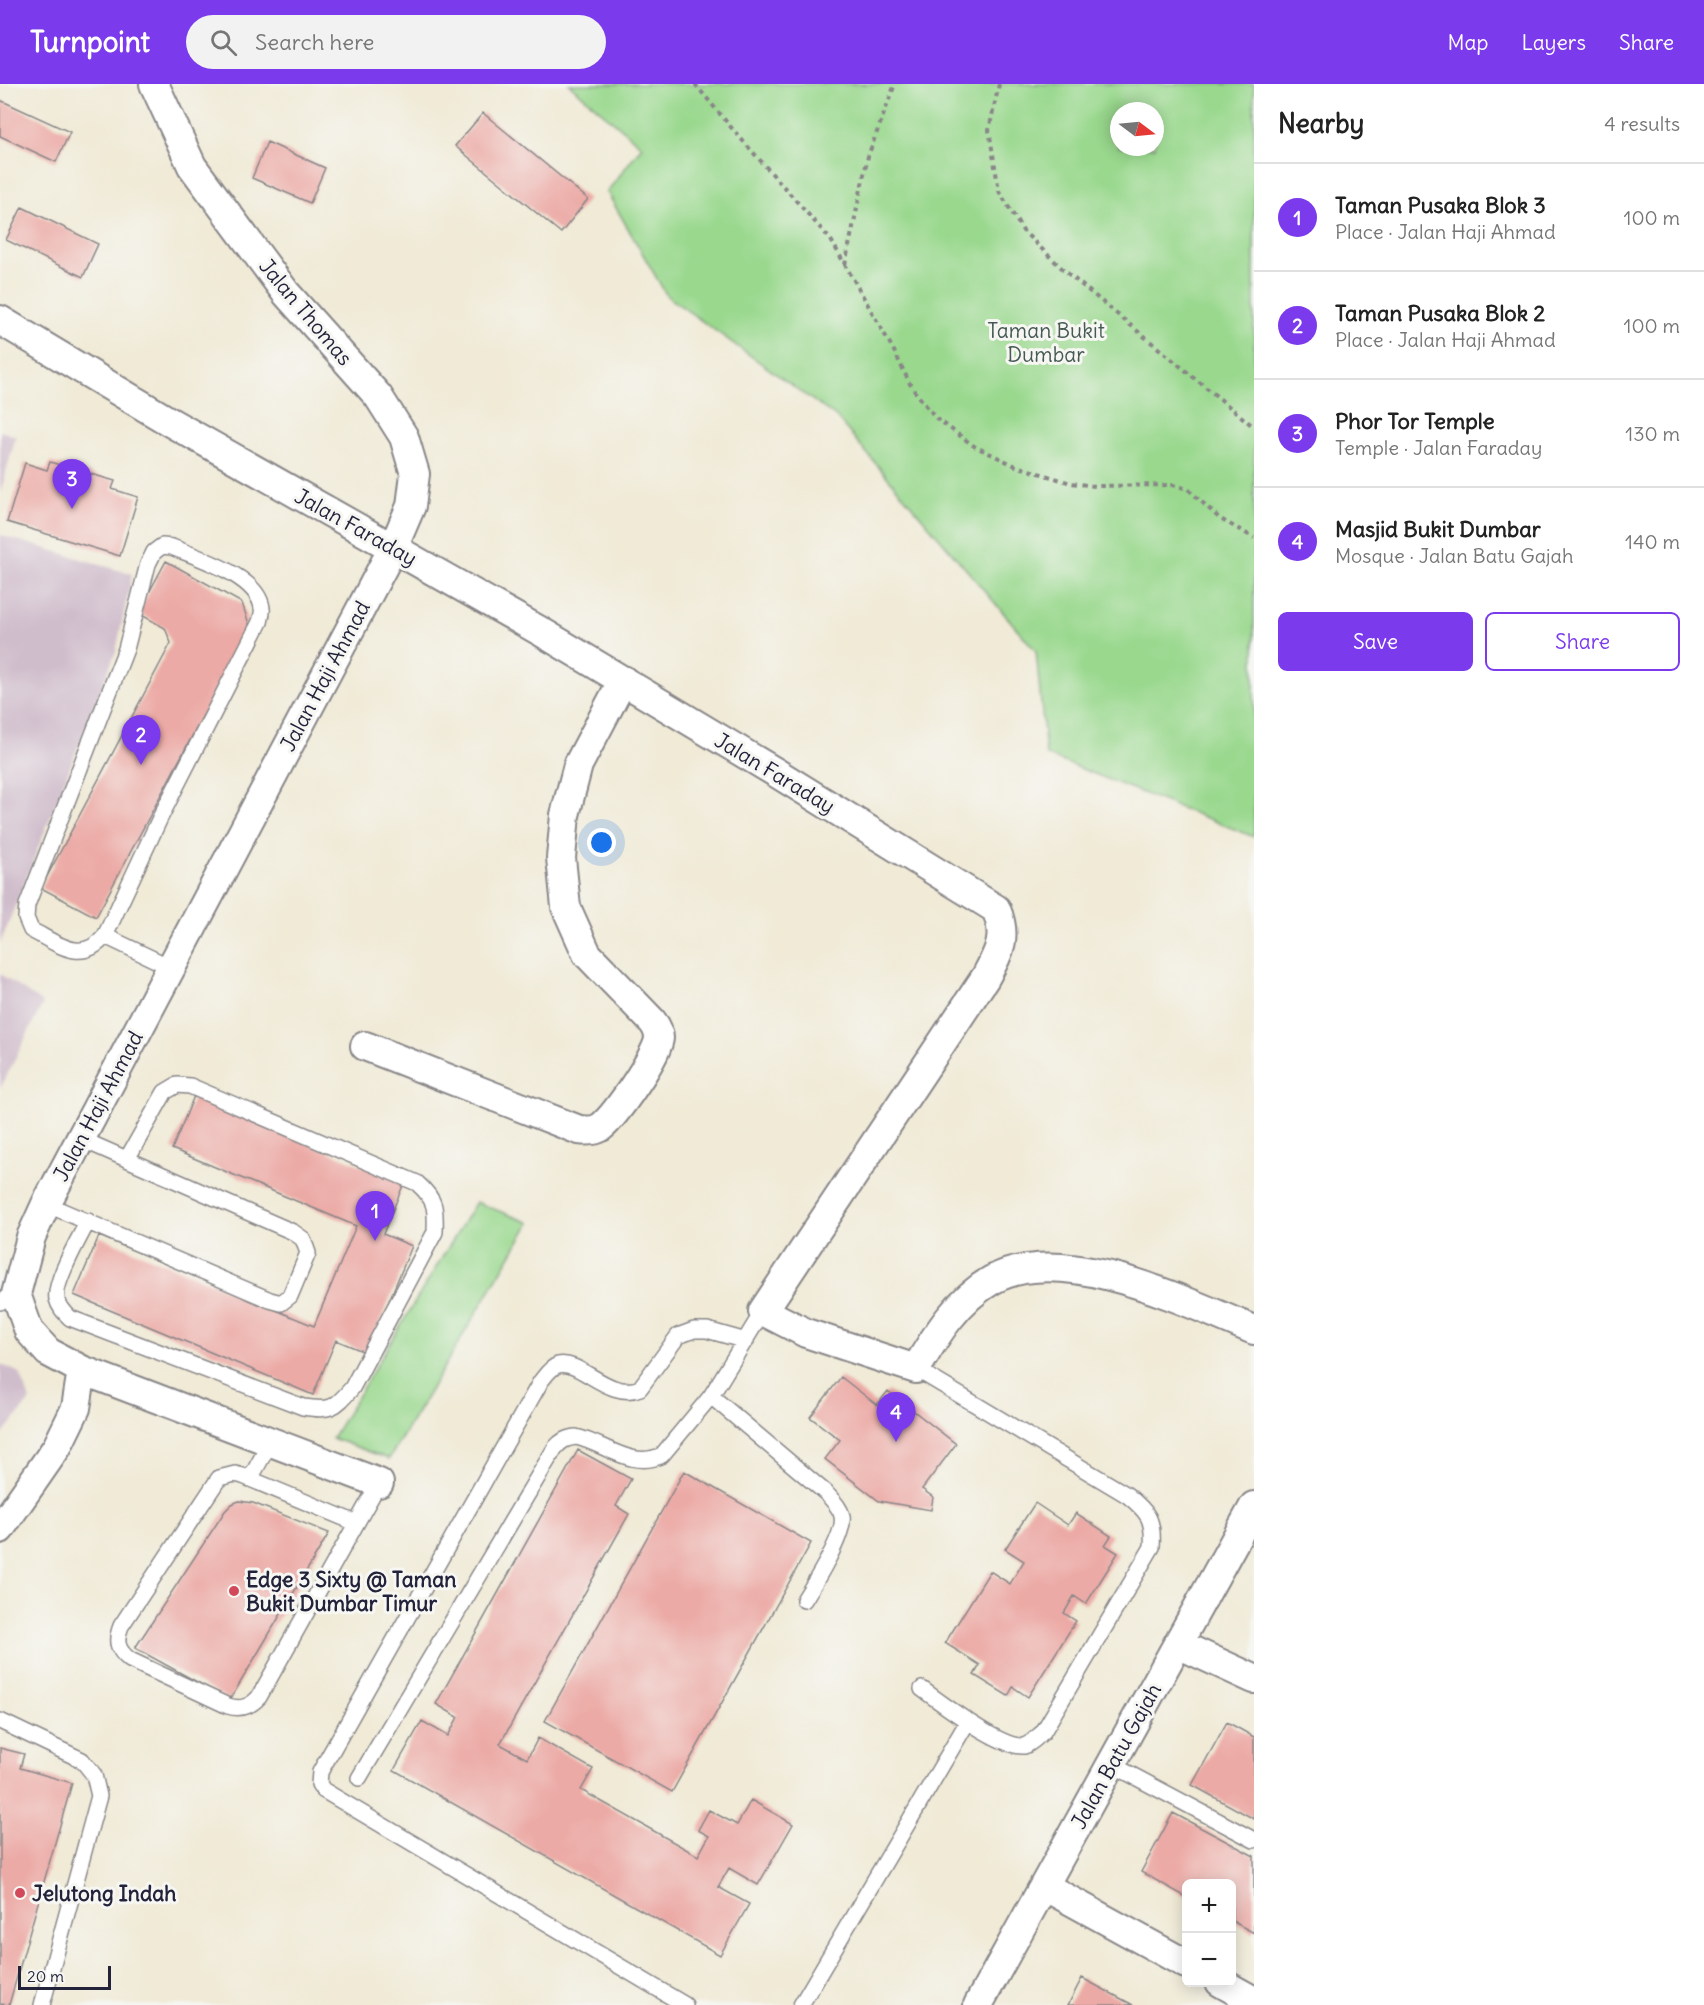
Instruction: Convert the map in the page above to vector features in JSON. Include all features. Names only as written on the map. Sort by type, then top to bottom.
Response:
[{"type":"street","name":"Jalan Thomas","points":[[153,84],[192,166],[286,293],[378,396],[404,437],[415,474],[411,506],[393,548]]},
{"type":"street","name":"Jalan Faraday","points":[[0,320],[170,422],[623,680],[996,909],[1002,923],[1002,941],[986,978],[763,1311]]},
{"type":"street","name":"Jalan Haji Ahmad","points":[[379,1483],[82,1370],[48,1352],[29,1331],[8,1298],[46,1204],[393,548]]},
{"type":"street","points":[[366,1046],[579,1130],[590,1131],[600,1128],[644,1072],[656,1048],[659,1038],[657,1029],[652,1021],[587,954],[567,907],[561,858],[565,816],[578,765],[623,680]]},
{"type":"street","points":[[763,1311],[806,1333],[916,1369],[938,1332],[958,1308],[994,1279],[1028,1268],[1061,1267],[1112,1277],[1158,1291],[1254,1330]]},
{"type":"street","points":[[0,1529],[57,1447],[76,1408],[82,1370]]},
{"type":"street","name":"Jalan Batu Gajah","points":[[980,2005],[1254,1506]]},
{"type":"street","points":[[1178,1644],[1254,1679]]},
{"type":"street","points":[[1044,1886],[1182,1962]]},
{"type":"street","points":[[1228,1987],[1254,2001]]},
{"type":"lane","points":[[162,546],[172,547],[239,576],[253,589],[262,608],[260,622],[160,818],[105,936],[94,948],[86,951],[71,949],[30,930],[26,918],[27,905],[126,649],[148,564],[154,552],[162,546]]},
{"type":"lane","points":[[105,936],[170,968]]},
{"type":"lane","points":[[88,1221],[57,1285],[56,1298],[62,1311],[70,1318],[303,1407],[324,1410],[338,1404],[352,1388],[435,1232],[436,1213],[431,1196],[417,1184],[190,1086],[177,1085],[165,1092],[127,1159]]},
{"type":"lane","points":[[46,1204],[270,1300],[280,1303],[290,1296],[308,1252],[303,1239],[293,1232],[81,1140]]},
{"type":"lane","points":[[359,1778],[560,1442],[576,1437],[640,1461],[652,1460],[662,1455],[711,1396],[763,1311]]},
{"type":"lane","points":[[685,2005],[323,1790],[319,1784],[320,1772],[541,1381],[549,1371],[558,1365],[569,1366],[619,1391],[631,1392],[640,1388],[678,1336],[693,1330],[707,1330],[746,1341]]},
{"type":"lane","points":[[916,1369],[1127,1495],[1149,1516],[1154,1531],[1152,1547],[1043,1732],[1027,1745],[1015,1746],[968,1721],[922,1689]]},
{"type":"lane","points":[[711,1396],[826,1493],[836,1504],[843,1517],[840,1532],[830,1554],[804,1600]]},
{"type":"lane","points":[[249,1479],[271,1441]]},
{"type":"lane","points":[[356,1523],[235,1474],[219,1478],[121,1626],[117,1635],[117,1645],[122,1654],[130,1660],[228,1706],[237,1709],[253,1704],[379,1483]]},
{"type":"lane","points":[[0,1721],[82,1760],[94,1775],[99,1796],[42,2005]]},
{"type":"lane","points":[[801,2005],[968,1721]]},
{"type":"lane","points":[[1111,1764],[1254,1840]]},
{"type":"path","points":[[695,84],[831,240],[893,349],[912,388],[936,418],[974,446],[1017,466],[1071,483],[1095,486],[1173,485],[1188,489],[1219,518],[1254,538]]},
{"type":"path","points":[[845,265],[868,156],[895,84]]},
{"type":"path","points":[[999,84],[989,130],[999,191],[1023,231],[1066,272],[1254,427]]},
{"type":"shaded area","points":[[0,431],[16,436],[0,494]]},
{"type":"shaded area","points":[[0,535],[132,574],[116,651],[0,944]]},
{"type":"shaded area","points":[[0,974],[43,1003],[0,1089]]},
{"type":"shaded area","points":[[0,1364],[20,1373],[30,1400],[0,1438]]},
{"type":"green space","name":"Taman Bukit Dumbar","points":[[569,84],[1254,84],[1254,837],[1046,755],[1036,651],[836,417],[667,296],[607,192],[642,146]]},
{"type":"green space","points":[[476,1202],[530,1223],[389,1459],[332,1438]]},
{"type":"building","points":[[0,100],[70,132],[56,162],[0,136]]},
{"type":"building","points":[[483,113],[588,199],[561,233],[455,146]]},
{"type":"building","points":[[267,142],[325,168],[310,203],[252,178]]},
{"type":"building","points":[[22,207],[98,244],[83,277],[6,240]]},
{"type":"building","points":[[50,462],[115,481],[112,489],[138,497],[120,556],[7,522],[25,463],[47,470]]},
{"type":"building","points":[[166,561],[242,603],[250,627],[96,917],[41,888],[171,643],[165,628],[138,613]]},
{"type":"building","points":[[194,1096],[404,1183],[383,1234],[412,1246],[367,1353],[336,1340],[313,1395],[74,1295],[99,1236],[314,1326],[356,1226],[172,1149]]},
{"type":"building","points":[[841,1377],[877,1405],[888,1391],[956,1444],[922,1489],[933,1497],[931,1510],[879,1501],[825,1459],[840,1440],[810,1417]]},
{"type":"building","points":[[578,1450],[631,1479],[616,1506],[629,1514],[500,1744],[527,1759],[538,1738],[593,1769],[581,1790],[698,1856],[709,1836],[698,1830],[709,1810],[737,1825],[751,1800],[793,1824],[758,1885],[729,1868],[718,1887],[749,1904],[720,1955],[394,1770],[422,1721],[448,1736],[458,1717],[436,1704]]},
{"type":"building","points":[[684,1471],[811,1543],[672,1792],[545,1721]]},
{"type":"building","name":"Edge 3 Sixty @ Taman Bukit Dumbar Timur","points":[[239,1501],[253,1503],[329,1533],[230,1700],[135,1648],[225,1511]]},
{"type":"building","points":[[1035,1503],[1068,1525],[1076,1513],[1111,1536],[1105,1545],[1118,1553],[1086,1604],[1074,1596],[1064,1613],[1076,1621],[1028,1697],[1013,1687],[1008,1696],[974,1675],[980,1665],[945,1643],[990,1571],[1010,1584],[1024,1561],[1005,1549]]},
{"type":"building","points":[[1227,1722],[1254,1737],[1254,1819],[1192,1785]]},
{"type":"building","name":"Jelutong Indah","points":[[0,1748],[24,1754],[20,1768],[72,1783],[9,2005],[0,2004]]},
{"type":"building","points":[[1173,1813],[1254,1856],[1254,1933],[1236,1923],[1236,1879],[1182,1879],[1182,1895],[1141,1872]]},
{"type":"building","points":[[1082,1978],[1133,2005],[1068,2005]]},
{"type":"place","name":"Phor Tor Temple","points":[[72,509]]},
{"type":"place","name":"Taman Pusaka Blok 2","points":[[141,765]]},
{"type":"place","name":"Taman Pusaka Blok 3","points":[[375,1241]]},
{"type":"place","name":"Masjid Bukit Dumbar","points":[[896,1442]]},
{"type":"place","name":"Edge 3 Sixty @ Taman Bukit Dumbar Timur","points":[[234,1591]]},
{"type":"place","name":"Jelutong Indah","points":[[20,1893]]}]
